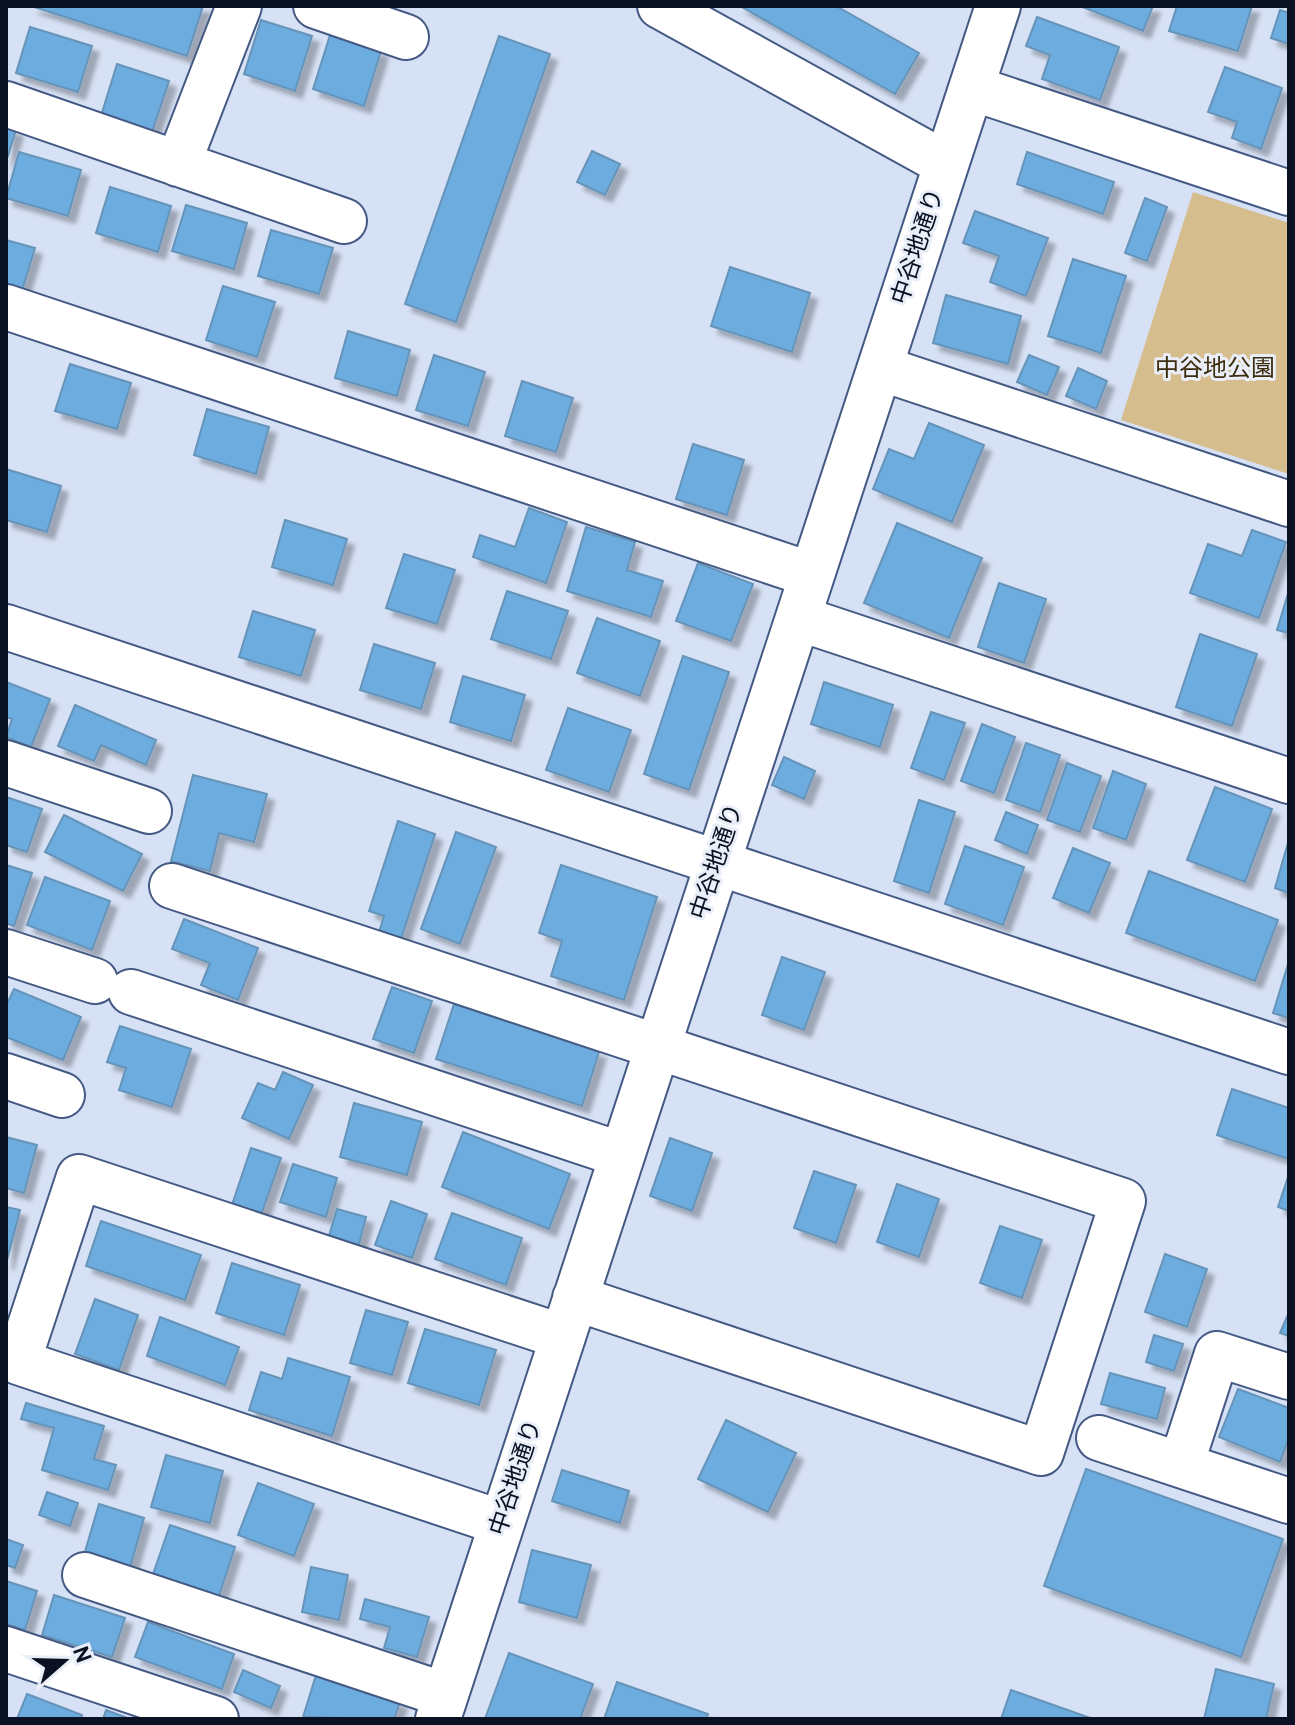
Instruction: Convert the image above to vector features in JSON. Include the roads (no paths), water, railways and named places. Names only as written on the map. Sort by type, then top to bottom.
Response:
[{"type":"street","points":[[178,164],[239,6]]},
{"type":"street","points":[[316,6],[406,37]]},
{"type":"street","points":[[660,6],[946,164]]},
{"type":"street","name":"中谷地通り","points":[[442,1707],[998,6]]},
{"type":"street","points":[[972,88],[1289,193]]},
{"type":"street","points":[[6,104],[344,221]]},
{"type":"street","points":[[6,307],[812,575]]},
{"type":"street","points":[[880,368],[1289,504]]},
{"type":"street","points":[[798,618],[1289,781]]},
{"type":"street","points":[[6,627],[1289,1052]]},
{"type":"street","points":[[6,763],[149,811]]},
{"type":"street","points":[[172,886],[1123,1201],[1041,1453],[79,1177],[18,1362],[502,1523]]},
{"type":"street","points":[[6,952],[622,1155]]},
{"type":"street","points":[[6,1076],[62,1095]]},
{"type":"street","points":[[1181,1465],[1217,1354],[1289,1377]]},
{"type":"street","points":[[1099,1438],[1289,1501]]},
{"type":"street","points":[[85,1575],[442,1707]]},
{"type":"street","points":[[6,1649],[216,1719]]},
{"type":"park label","name":"中谷地公園","points":[[1215,370]]}]
